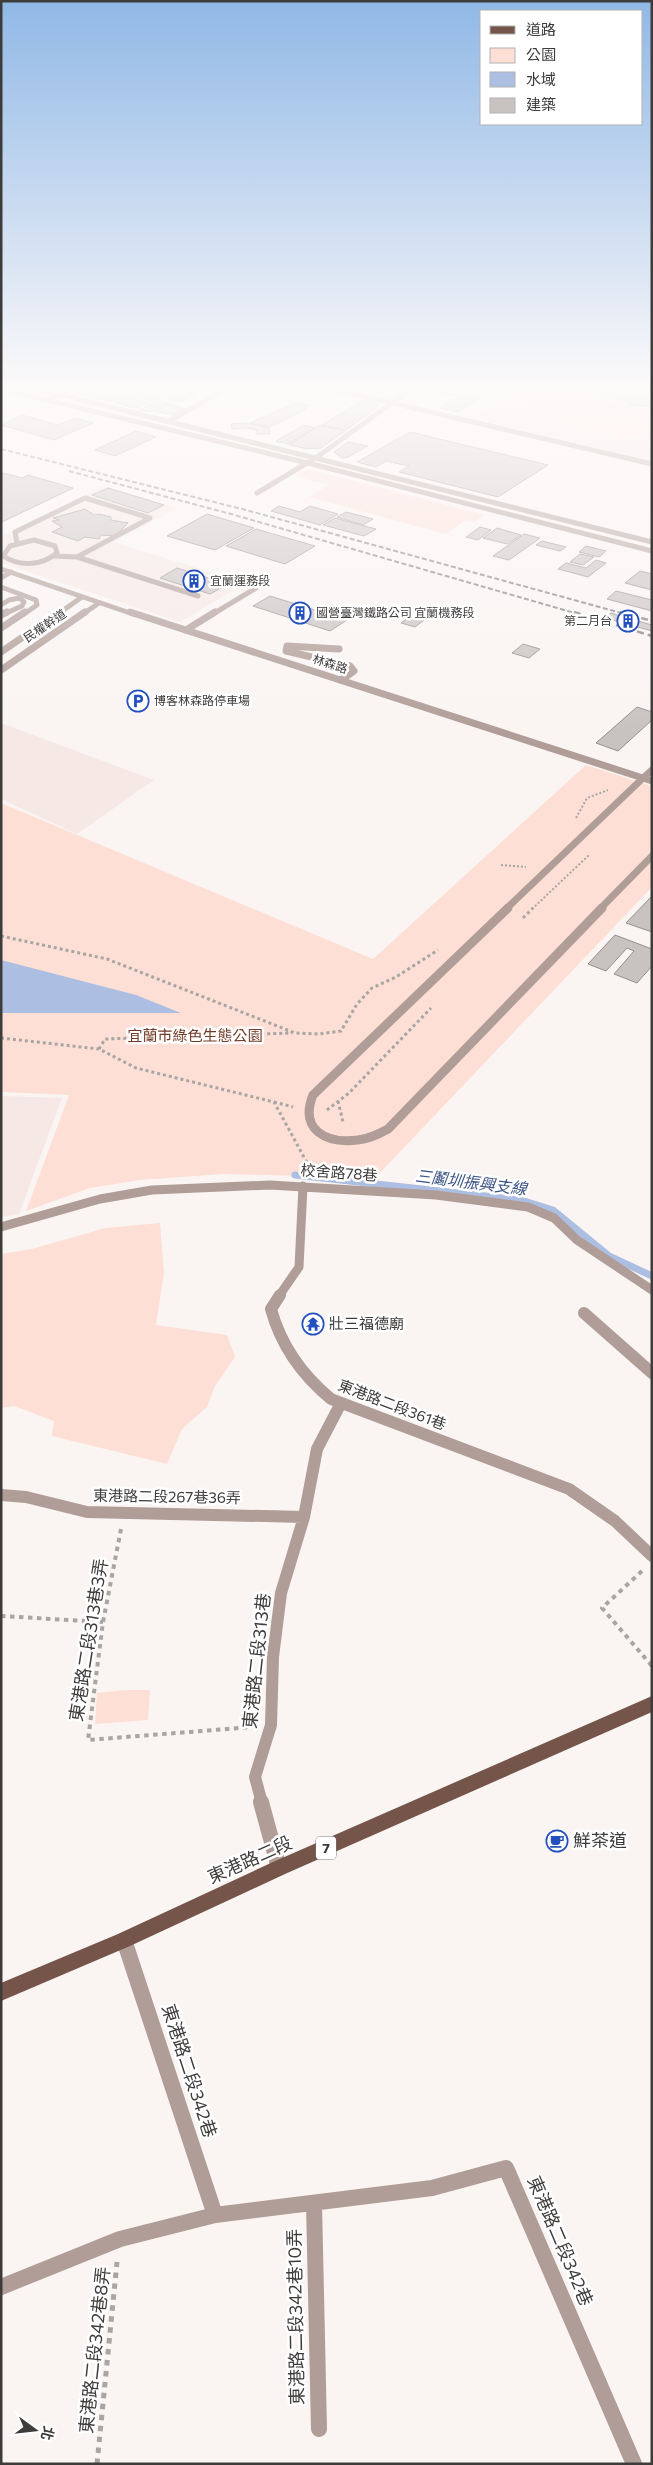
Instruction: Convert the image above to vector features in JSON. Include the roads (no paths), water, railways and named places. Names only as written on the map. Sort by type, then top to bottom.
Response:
[{"type":"main road","name":"東港路二段","points":[[1,1992],[124,1940],[279,1868],[652,1704]]},
{"type":"street","points":[[17,543],[15,532],[77,502]]},
{"type":"street","points":[[77,557],[150,518],[98,502]]},
{"type":"street","points":[[461,502],[652,551]]},
{"type":"street","points":[[497,502],[652,542]]},
{"type":"street","points":[[54,556],[58,549],[50,543],[34,540],[17,543],[2,553],[7,560],[14,562],[40,562],[54,556],[77,557],[198,596]]},
{"type":"street","points":[[1,569],[14,562]]},
{"type":"street","name":"林森路","points":[[1,569],[99,603],[648,779]]},
{"type":"street","points":[[1,578],[12,572]]},
{"type":"street","points":[[1,587],[26,596],[32,601],[28,609],[1,626]]},
{"type":"street","points":[[186,630],[256,588]]},
{"type":"street","points":[[1,617],[22,606],[27,600],[26,596]]},
{"type":"street","name":"民權幹道","points":[[1,652],[82,597]]},
{"type":"street","points":[[1,605],[10,600],[20,598],[24,600],[22,606]]},
{"type":"street","name":"民權幹道","points":[[2,668],[99,603]]},
{"type":"street","points":[[339,649],[298,645],[287,646],[286,651],[350,666],[354,671],[341,680]]},
{"type":"street","points":[[652,770],[648,779],[630,791],[313,1095],[308,1104],[306,1115],[309,1125],[321,1134],[337,1139],[358,1140],[388,1129],[652,856]]},
{"type":"street","name":"校舍路78巷","points":[[1,1227],[100,1199],[152,1190],[270,1185],[436,1195],[528,1207],[554,1218],[577,1240],[652,1290]]},
{"type":"street","name":"東港路二段361巷","points":[[303,1186],[299,1267],[271,1309],[274,1323],[299,1367],[312,1385],[342,1403],[569,1489],[615,1521],[652,1556]]},
{"type":"street","points":[[584,1313],[652,1372]]},
{"type":"street","name":"東港路二段313巷","points":[[279,1868],[255,1777],[271,1725],[273,1657],[281,1593],[304,1517],[317,1449],[342,1403]]},
{"type":"street","name":"東港路二段267巷36弄","points":[[1,1495],[26,1496],[87,1512],[304,1517]]},
{"type":"street","name":"東港路二段342巷","points":[[124,1940],[215,2215]]},
{"type":"street","name":"東港路二段342巷","points":[[1,2287],[120,2239],[215,2215],[432,2188],[506,2168],[634,2464]]},
{"type":"street","name":"東港路二段342巷10弄","points":[[314,2204],[319,2430]]},
{"type":"water","points":[[1,960],[136,995],[181,1013],[1,1013]]},
{"type":"waterway","name":"三鬮圳振興支線","points":[[295,1175],[521,1200],[553,1210],[609,1256],[652,1276]]},
{"type":"railway","points":[[186,502],[578,614]]},
{"type":"railway","points":[[214,502],[625,614]]},
{"type":"railway","points":[[574,612],[652,636]]},
{"type":"railway","points":[[620,612],[652,621]]},
{"type":"place","name":"宜蘭運務段","points":[[194,581]]},
{"type":"place","name":"國營臺灣鐵路公司 宜蘭機務段","points":[[300,613]]},
{"type":"place","name":"第二月台","points":[[628,621]]},
{"type":"place","name":"博客林森路停車場","points":[[138,701]]},
{"type":"place","name":"壯三福德廟","points":[[313,1324]]},
{"type":"place","name":"鮮茶道","points":[[557,1841]]},
{"type":"park label","name":"宜蘭市綠色生態公園","points":[[195,1036]]}]
